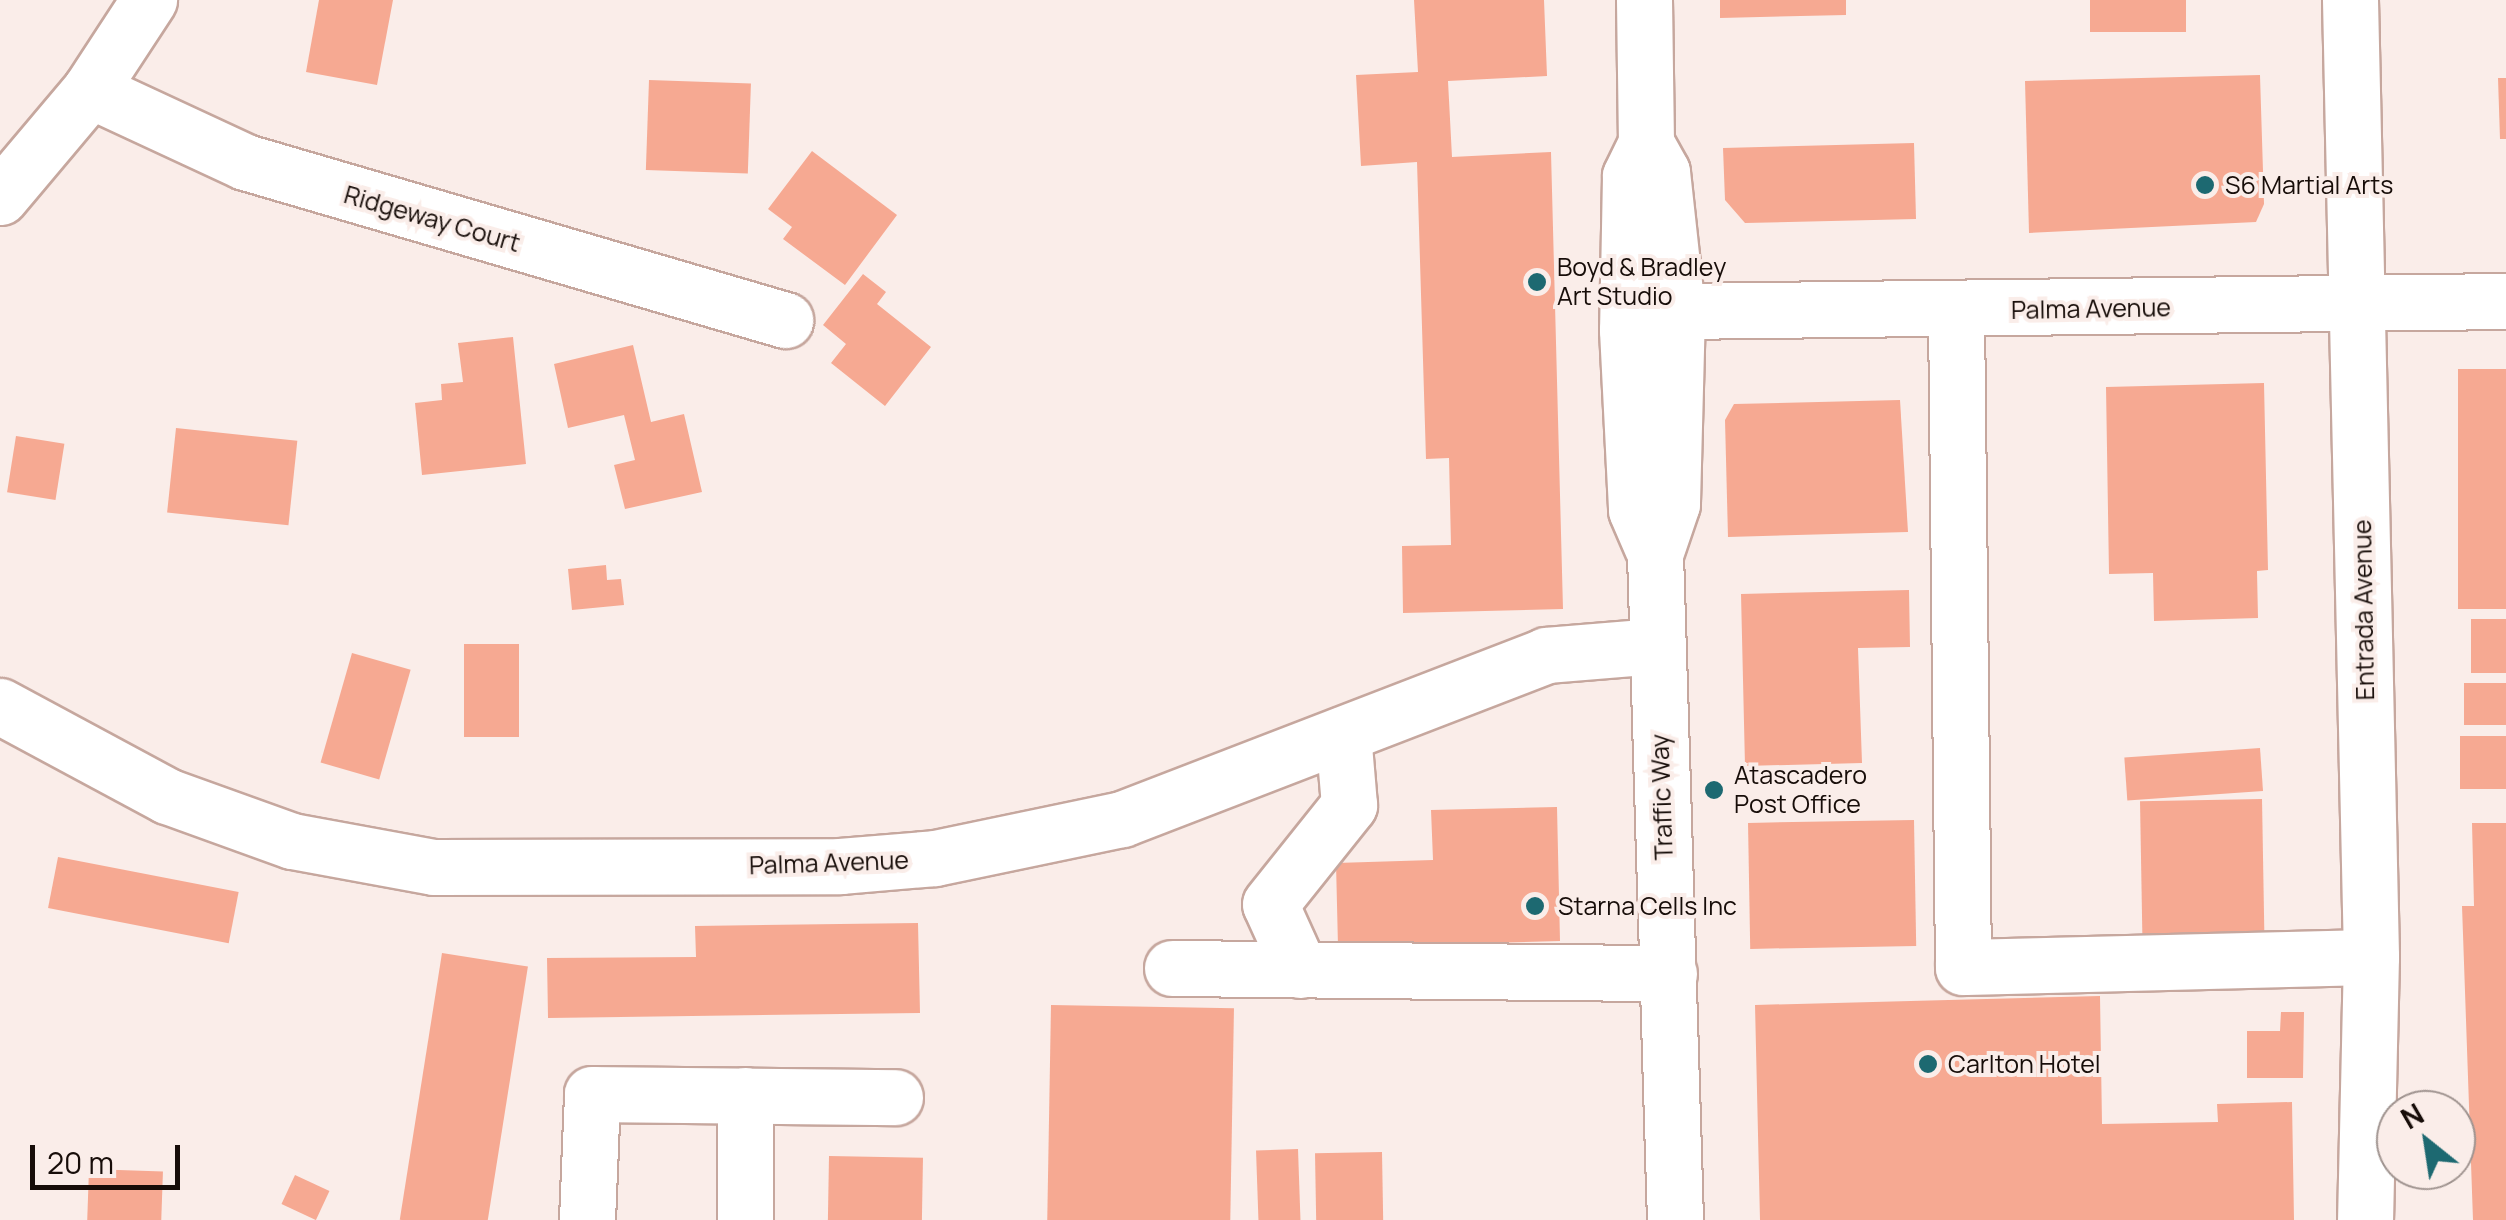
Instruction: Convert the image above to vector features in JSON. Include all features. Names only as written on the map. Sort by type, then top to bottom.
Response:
[{"type":"street","points":[[0,197],[90,90],[149,0]]},
{"type":"street","name":"Traffic Way","points":[[1644,0],[1646,143],[1630,176],[1627,330],[1636,510],[1655,554]]},
{"type":"street","name":"Entrada Avenue","points":[[2350,0],[2371,957],[2365,1220]]},
{"type":"street","name":"Ridgeway Court","points":[[90,90],[245,162],[785,320]]},
{"type":"street","name":"Traffic Way","points":[[1646,143],[1662,172],[1677,311],[1672,504],[1655,554],[1675,1220]]},
{"type":"street","name":"Palma Avenue","points":[[1677,311],[1956,312],[2506,301]]},
{"type":"street","points":[[1956,312],[1963,968],[2371,957]]},
{"type":"street","name":"Palma Avenue","points":[[0,706],[97,761],[229,822],[292,842],[434,867],[840,866],[935,858],[1122,819],[1546,655],[1656,646]]},
{"type":"street","points":[[1300,970],[1270,904],[1349,805],[1344,734]]},
{"type":"street","points":[[1172,968],[1669,973]]},
{"type":"street","points":[[587,1220],[592,1094],[895,1097]]},
{"type":"street","points":[[745,1096],[745,1220]]},
{"type":"building","points":[[319,0],[393,0],[377,85],[306,72]]},
{"type":"building","points":[[1414,0],[1544,0],[1547,76],[1448,81],[1452,157],[1551,152],[1563,609],[1403,613],[1402,546],[1451,545],[1449,458],[1426,459],[1417,162],[1361,166],[1356,75],[1418,72]]},
{"type":"building","points":[[1720,0],[1846,0],[1846,15],[1720,18]]},
{"type":"building","points":[[2090,0],[2186,0],[2186,32],[2090,32]]},
{"type":"building","points":[[2260,75],[2264,204],[2256,222],[2029,233],[2025,81]]},
{"type":"building","points":[[2498,78],[2506,78],[2506,139],[2500,139]]},
{"type":"building","points":[[649,80],[751,84],[748,174],[646,170]]},
{"type":"building","points":[[1914,143],[1916,219],[1745,223],[1725,200],[1723,148]]},
{"type":"building","points":[[812,151],[897,215],[845,285],[783,239],[792,227],[768,209]]},
{"type":"building","points":[[863,274],[886,292],[877,304],[931,347],[885,406],[831,363],[846,344],[823,325]]},
{"type":"building","points":[[513,337],[526,464],[422,475],[415,403],[442,400],[441,384],[463,382],[458,343]]},
{"type":"building","points":[[633,345],[651,422],[684,414],[702,492],[625,509],[614,465],[635,460],[624,415],[568,428],[554,364]]},
{"type":"building","points":[[2458,369],[2506,369],[2506,609],[2458,609]]},
{"type":"building","points":[[2264,383],[2268,570],[2257,571],[2258,618],[2154,621],[2153,573],[2109,574],[2106,387]]},
{"type":"building","points":[[1900,400],[1908,532],[1728,537],[1725,420],[1734,404]]},
{"type":"building","points":[[176,428],[297,441],[288,525],[167,513]]},
{"type":"building","points":[[16,436],[64,444],[55,500],[7,492]]},
{"type":"building","points":[[606,565],[607,580],[621,579],[624,605],[572,610],[568,569]]},
{"type":"building","points":[[1909,590],[1910,647],[1858,648],[1862,763],[1745,766],[1741,594]]},
{"type":"building","points":[[2471,619],[2506,619],[2506,673],[2471,673]]},
{"type":"building","points":[[464,644],[519,644],[519,737],[464,737]]},
{"type":"building","points":[[352,653],[411,670],[379,779],[321,763]]},
{"type":"building","points":[[2464,683],[2506,683],[2506,725],[2464,725]]},
{"type":"building","points":[[2460,736],[2506,736],[2506,789],[2460,789]]},
{"type":"building","points":[[2260,748],[2263,791],[2127,800],[2124,757]]},
{"type":"building","points":[[2262,799],[2264,932],[2142,934],[2140,801]]},
{"type":"building","points":[[1557,807],[1560,941],[1338,947],[1336,863],[1433,860],[1431,810]]},
{"type":"building","points":[[1914,820],[1916,946],[1750,949],[1748,823]]},
{"type":"building","points":[[2472,823],[2506,823],[2506,1220],[2473,1220],[2476,1090],[2468,1090],[2462,906],[2474,906]]},
{"type":"building","points":[[58,857],[239,892],[229,943],[48,908]]},
{"type":"building","points":[[918,923],[920,1013],[548,1018],[547,958],[696,957],[695,926]]},
{"type":"building","points":[[442,953],[528,967],[488,1220],[400,1220]]},
{"type":"building","name":"Carlton Hotel","points":[[2100,996],[2102,1124],[2218,1122],[2217,1104],[2292,1102],[2294,1220],[1760,1220],[1755,1005]]},
{"type":"building","points":[[1051,1005],[1234,1008],[1230,1220],[1047,1220]]},
{"type":"building","points":[[2281,1012],[2304,1012],[2303,1078],[2247,1078],[2247,1031],[2280,1031]]},
{"type":"building","points":[[1298,1149],[1300,1220],[1258,1220],[1256,1150]]},
{"type":"building","points":[[1382,1152],[1383,1220],[1316,1220],[1315,1153]]},
{"type":"building","points":[[829,1156],[923,1158],[922,1220],[828,1220]]},
{"type":"building","points":[[89,1169],[163,1172],[161,1220],[87,1220]]},
{"type":"building","points":[[295,1175],[329,1191],[316,1220],[281,1204]]},
{"type":"place","name":"S6 Martial Arts","points":[[2205,185]]},
{"type":"place","name":"Boyd & Bradley Art Studio","points":[[1537,282]]},
{"type":"place","name":"Atascadero Post Office","points":[[1714,790]]},
{"type":"place","name":"Starna Cells Inc","points":[[1535,906]]},
{"type":"place","name":"Carlton Hotel","points":[[1928,1064]]}]
